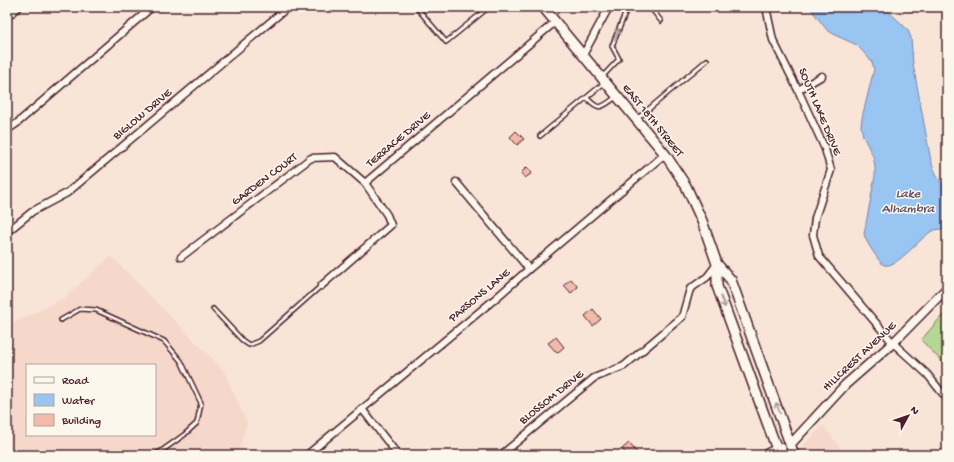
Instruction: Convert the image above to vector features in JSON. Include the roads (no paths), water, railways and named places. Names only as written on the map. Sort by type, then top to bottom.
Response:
[{"type":"main road","name":"EAST 18TH STREET","points":[[543,7],[665,154],[686,186],[702,221],[718,264],[731,280],[794,455]]},
{"type":"main road","name":"EAST 18TH STREET","points":[[718,264],[717,286],[780,453]]},
{"type":"main road","name":"HILLCREST AVENUE","points":[[766,455],[769,453],[780,453],[790,445]]},
{"type":"street","points":[[7,17],[19,7]]},
{"type":"street","points":[[7,130],[152,7]]},
{"type":"street","name":"BIGLOW DRIVE","points":[[7,232],[33,211],[67,193],[288,7]]},
{"type":"street","points":[[583,55],[609,7]]},
{"type":"street","name":"SOUTH LAKE DRIVE","points":[[766,7],[773,40],[825,149],[831,170],[815,218],[813,235],[819,256],[893,343],[927,374],[947,399]]},
{"type":"street","name":"TERRACE DRIVE","points":[[321,286],[391,225],[387,215],[365,183],[555,22]]},
{"type":"street","points":[[798,90],[822,76]]},
{"type":"street","name":"PARSONS LANE","points":[[308,454],[496,298],[528,269],[665,154]]},
{"type":"street","name":"GARDEN COURT","points":[[181,257],[311,158],[335,157],[365,183]]},
{"type":"street","points":[[456,182],[528,269]]},
{"type":"street","name":"BLOSSOM DRIVE","points":[[501,455],[594,378],[624,366],[682,317],[690,289],[707,277],[718,264]]},
{"type":"street","name":"HILLCREST AVENUE","points":[[790,445],[845,385],[893,343],[947,288]]},
{"type":"street","points":[[362,409],[398,455]]},
{"type":"lane","points":[[418,7],[417,8],[446,42],[488,7]]},
{"type":"lane","points":[[540,136],[587,98],[604,80],[619,59],[612,46],[627,9],[624,7]]},
{"type":"lane","points":[[650,7],[661,21]]},
{"type":"lane","points":[[636,119],[707,60]]},
{"type":"lane","points":[[587,98],[598,107],[604,106],[617,96]]},
{"type":"lane","points":[[213,309],[243,341],[249,345],[259,341],[321,286]]},
{"type":"lane","points":[[61,320],[80,309],[96,310],[164,341],[181,361],[200,403],[197,422],[184,435],[154,455]]},
{"type":"water","name":"Lake Alhambra","points":[[812,7],[884,7],[908,30],[911,38],[913,64],[931,161],[939,180],[947,190],[947,229],[937,229],[927,234],[902,258],[889,265],[884,265],[880,261],[868,244],[864,234],[875,176],[873,156],[863,136],[861,126],[874,69],[872,62],[857,45],[827,30],[813,12]]}]
